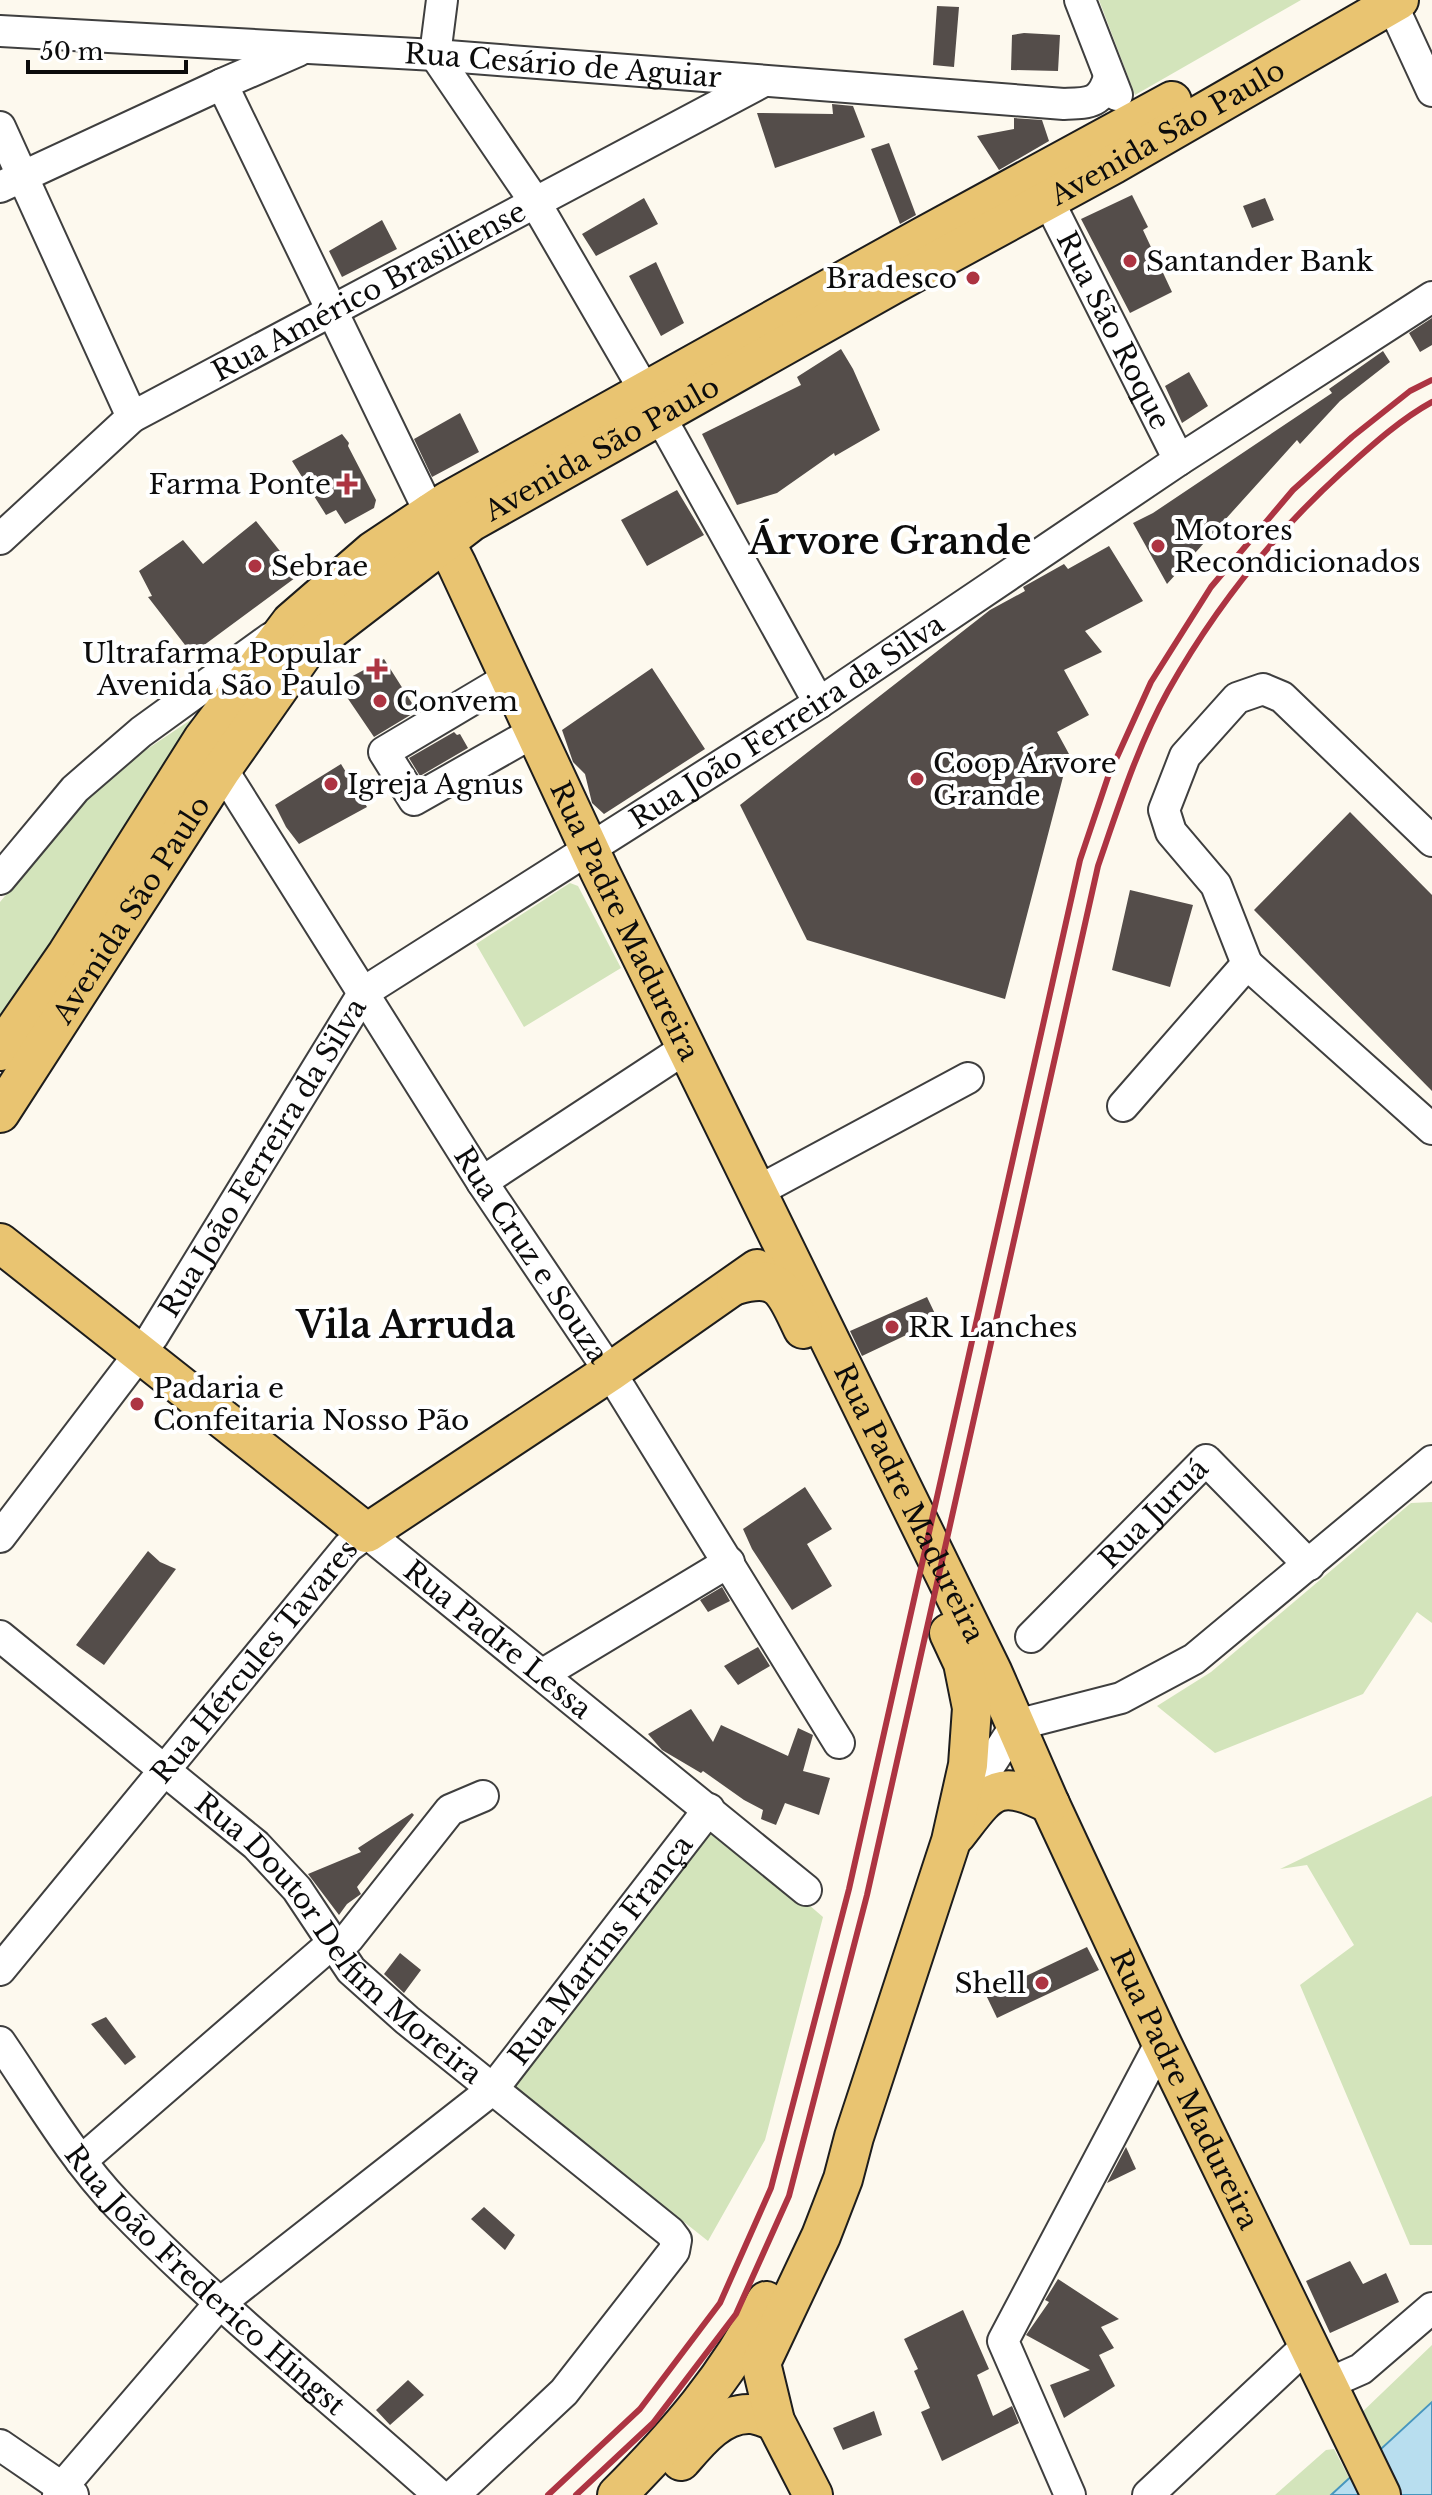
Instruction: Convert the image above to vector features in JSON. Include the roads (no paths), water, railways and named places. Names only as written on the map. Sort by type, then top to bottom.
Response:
[{"type":"main road","name":"Avenida São Paulo","points":[[0,1051],[203,739],[291,622],[373,551],[437,527],[471,522],[652,404],[922,237],[1353,0]]},
{"type":"main road","name":"Avenida São Paulo","points":[[652,404],[1048,200],[1394,1]]},
{"type":"main road","name":"Avenida São Paulo","points":[[0,1113],[222,769],[307,648],[437,527]]},
{"type":"main road","name":"Rua Padre Madureira","points":[[437,527],[588,848],[776,1227],[1016,1725],[1161,2042],[1381,2495]]},
{"type":"main road","points":[[0,1076],[13,1054],[30,1007]]},
{"type":"main road","name":"Rua Hércules Tavares","points":[[367,1533],[736,1285],[758,1268],[771,1247],[776,1227]]},
{"type":"main road","name":"Rua Padre Lessa","points":[[0,1243],[367,1533]]},
{"type":"main road","name":"Rua Padre Madureira","points":[[736,1285],[757,1279],[781,1288],[789,1299],[963,1663],[972,1708],[968,1765],[951,1841]]},
{"type":"main road","points":[[813,2495],[775,2421],[761,2363],[821,2236],[843,2179],[951,1841],[983,1800],[994,1791],[1019,1791],[1050,1804]]},
{"type":"main road","points":[[617,2495],[694,2413],[752,2329],[802,2222],[854,2137]]},
{"type":"main road","points":[[649,2495],[704,2434],[732,2416],[752,2413],[775,2421]]},
{"type":"street","points":[[442,0],[435,55],[535,202],[819,703]]},
{"type":"street","points":[[1080,0],[1119,99],[1117,131]]},
{"type":"street","points":[[1394,1],[1432,91]]},
{"type":"street","name":"Rua Cesário de Aguiar","points":[[0,31],[435,55],[1064,104],[1098,99],[1109,77]]},
{"type":"street","points":[[12,181],[304,48]]},
{"type":"street","name":"Rua Américo Brasiliense","points":[[0,539],[132,417],[762,82]]},
{"type":"street","points":[[222,84],[437,527]]},
{"type":"street","points":[[0,127],[12,181],[132,417]]},
{"type":"street","name":"Rua São Roque","points":[[1048,200],[1179,460]]},
{"type":"street","name":"Rua João Ferreira da Silva","points":[[0,1537],[153,1336],[364,992],[819,703],[1179,460],[1432,297]]},
{"type":"street","points":[[0,879],[75,789],[141,732],[291,622]]},
{"type":"street","points":[[510,677],[384,752],[414,800],[534,732]]},
{"type":"street","points":[[1432,841],[1282,697],[1263,689],[1237,698],[1185,756],[1164,810],[1171,832],[1216,885],[1247,964],[1432,1129]]},
{"type":"street","name":"Rua Cruz e Souza","points":[[222,769],[482,1182],[610,1372],[839,1743]]},
{"type":"street","points":[[1123,1106],[1247,964]]},
{"type":"street","points":[[482,1182],[686,1048]]},
{"type":"street","points":[[758,1191],[968,1078]]},
{"type":"street","name":"Rua Juruá","points":[[1031,1637],[1206,1460],[1309,1565]]},
{"type":"street","points":[[951,1841],[988,1768],[1016,1725],[1121,1698],[1194,1659],[1309,1565],[1419,1482],[1432,1461]]},
{"type":"street","name":"Rua Padre Lessa","points":[[367,1533],[806,1890]]},
{"type":"street","name":"Rua Hércules Tavares","points":[[0,1970],[348,1547],[367,1533]]},
{"type":"street","points":[[543,1674],[729,1562]]},
{"type":"street","name":"Rua Doutor Delfim Moreira","points":[[0,1636],[256,1845],[297,1889],[351,1970],[676,2240],[674,2251],[564,2392],[454,2495]]},
{"type":"street","points":[[81,2161],[322,1952],[348,1939],[450,1810],[483,1796]]},
{"type":"street","name":"Rua Martins França","points":[[65,2492],[220,2303],[493,2089],[709,1809]]},
{"type":"street","name":"Rua João Frederico Hingst","points":[[0,2042],[81,2161],[116,2203],[220,2303],[439,2495]]},
{"type":"street","points":[[1070,2495],[1003,2341],[1161,2042]]},
{"type":"street","points":[[1331,2391],[1432,2308]]},
{"type":"street","points":[[1148,2495],[1308,2345]]},
{"type":"street","points":[[0,2445],[65,2492]]},
{"type":"water","points":[[1432,2402],[1432,2495],[1331,2495]]},
{"type":"railway","points":[[548,2495],[640,2409],[720,2303],[771,2188],[849,1889],[1080,860],[1108,777],[1151,682],[1211,587],[1293,490],[1410,391],[1432,380]]},
{"type":"railway","points":[[576,2495],[653,2423],[736,2314],[789,2196],[867,1895],[1098,866],[1138,755],[1168,691],[1204,632],[1268,548],[1352,464],[1396,426],[1432,402]]},
{"type":"place","name":"Santander Bank","points":[[1130,261]]},
{"type":"place","name":"Bradesco","points":[[973,278]]},
{"type":"place","name":"Farma Ponte","points":[[347,484]]},
{"type":"place","name":"Motores Recondicionados","points":[[1158,546]]},
{"type":"place","name":"Sebrae","points":[[255,566]]},
{"type":"place","name":"Ultrafarma Popular Avenida São Paulo","points":[[377,669]]},
{"type":"place","name":"Convem","points":[[380,701]]},
{"type":"place","name":"Coop Árvore Grande","points":[[917,779]]},
{"type":"place","name":"Igreja Agnus","points":[[331,784]]},
{"type":"place","name":"RR Lanches","points":[[892,1327]]},
{"type":"place","name":"Padaria e Confeitaria Nosso Pão","points":[[137,1404]]},
{"type":"place","name":"Shell","points":[[1042,1983]]},
{"type":"district","name":"Árvore Grande","points":[[890,541]]},
{"type":"district","name":"Vila Arruda","points":[[406,1325]]}]
